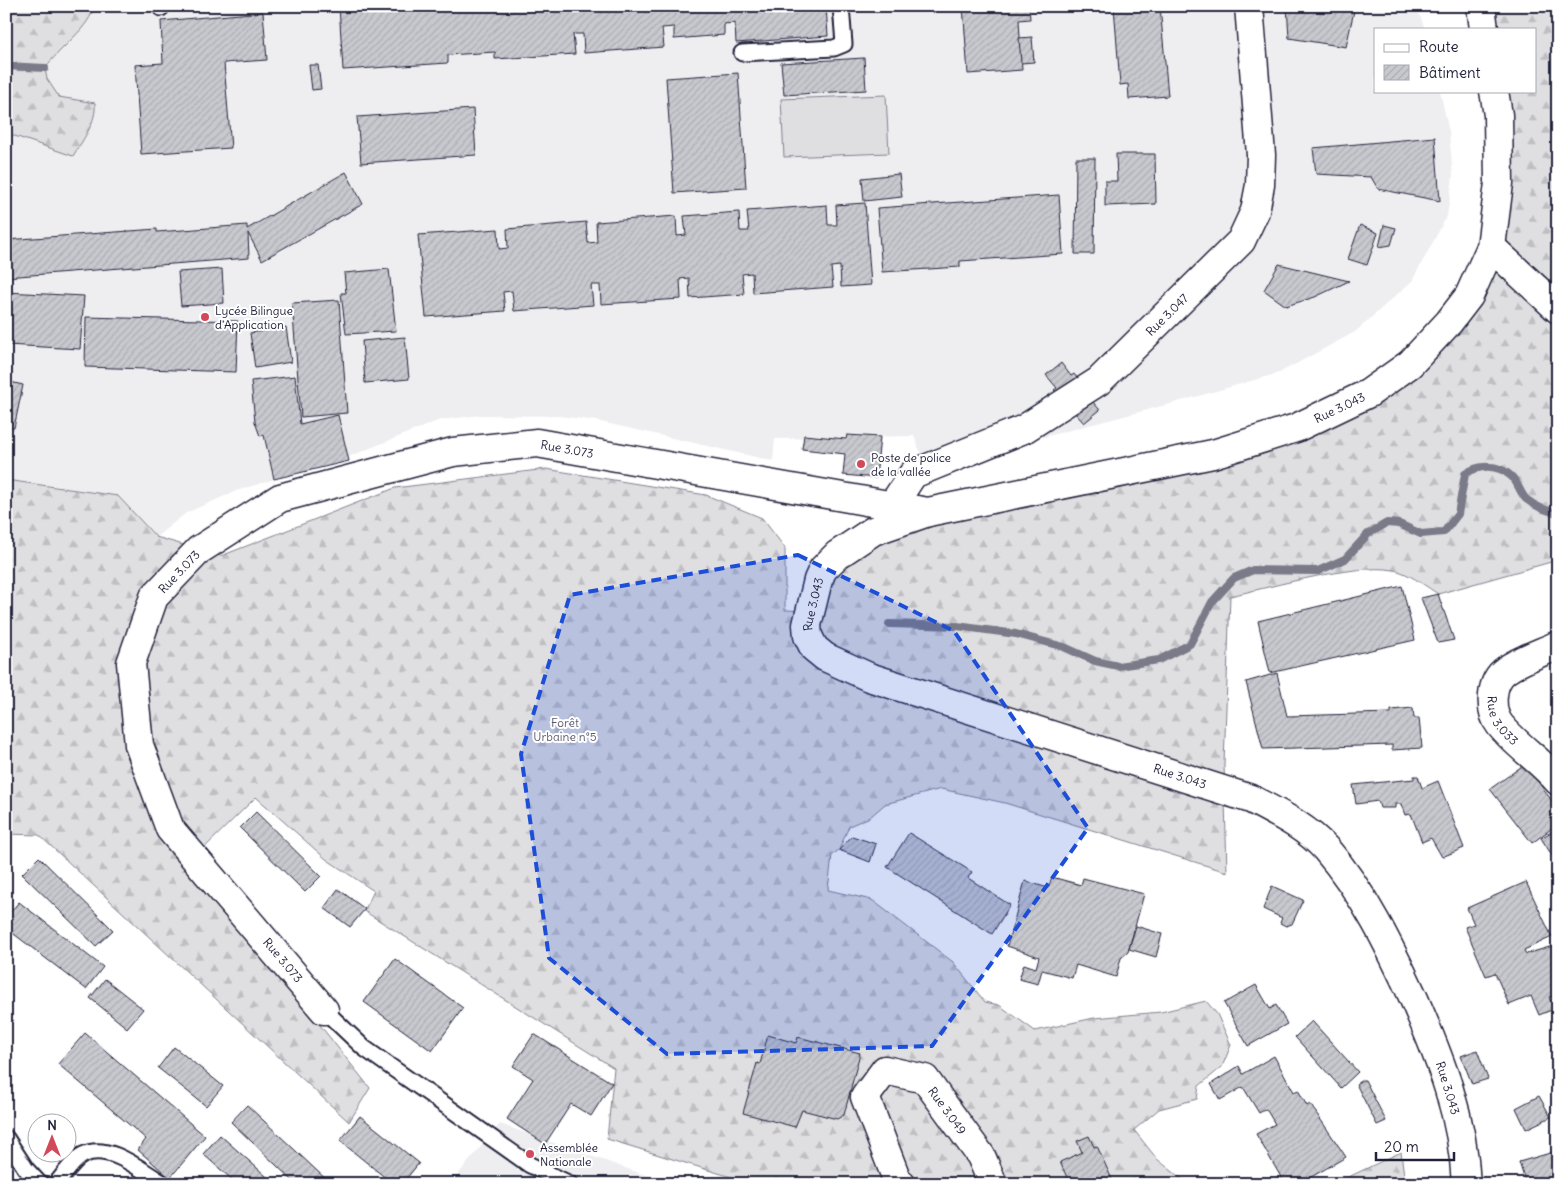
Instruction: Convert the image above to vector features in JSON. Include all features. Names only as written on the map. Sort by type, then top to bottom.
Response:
[{"type":"street","name":"Rue 3.047","points":[[892,506],[913,474],[1024,429],[1099,381],[1241,241],[1255,211],[1260,184],[1261,155],[1249,6]]},
{"type":"street","points":[[1481,6],[1484,28]]},
{"type":"street","name":"Rue 3.043","points":[[1466,1184],[1458,1115],[1442,1065],[1393,952],[1358,892],[1325,848],[1298,824],[1251,799],[870,677],[825,656],[814,648],[808,636],[807,626],[818,580],[823,569],[837,555],[873,531],[928,512],[1213,454],[1296,428],[1369,393],[1410,364],[1449,322],[1469,296],[1491,247],[1499,183],[1498,115],[1494,92]]},
{"type":"street","points":[[1491,247],[1558,309]]},
{"type":"street","name":"Rue 3.073","points":[[324,1010],[170,829],[139,745],[132,663],[154,597],[199,550],[280,498],[453,452],[537,442],[928,512]]},
{"type":"street","name":"Rue 3.033","points":[[1558,645],[1505,670],[1497,681],[1493,694],[1494,710],[1499,724],[1558,781]]},
{"type":"street","name":"Rue 3.049","points":[[901,1184],[897,1180],[865,1097],[885,1070],[925,1079],[981,1156],[993,1184]]},
{"type":"lane","points":[[742,53],[834,48],[844,44],[841,6]]},
{"type":"lane","name":"Rue 3.073","points":[[324,1010],[364,1048],[530,1165],[570,1184]]},
{"type":"lane","points":[[6,1138],[26,1170],[40,1184]]},
{"type":"lane","points":[[56,1184],[81,1156],[94,1151],[115,1155],[164,1184]]},
{"type":"highlighted area","points":[[798,555],[954,631],[1088,828],[932,1046],[667,1054],[549,958],[521,754],[570,595]]},
{"type":"shaded area","points":[[6,6],[1416,6],[1425,28],[1374,28],[1374,92],[1440,92],[1449,132],[1453,176],[1447,216],[1412,281],[1355,332],[1279,373],[1021,443],[922,457],[914,436],[775,439],[773,461],[597,421],[560,416],[481,415],[440,420],[353,455],[236,491],[186,513],[156,537],[118,496],[6,480]]},
{"type":"shaded area","name":"Assemblée Nationale","points":[[500,1124],[671,1184],[450,1184]]},
{"type":"green space","points":[[6,6],[93,6],[87,22],[81,30],[45,69],[47,79],[59,97],[95,103],[94,117],[73,156],[6,133]]},
{"type":"green space","name":"Forêt Urbaine n°5","points":[[1479,6],[1558,6],[1558,560],[1438,594],[1416,579],[1401,572],[1385,569],[1365,569],[1292,581],[1230,596],[1224,764],[1227,872],[1005,803],[941,789],[885,804],[870,817],[849,826],[839,850],[832,855],[828,890],[872,900],[953,962],[985,1002],[999,1005],[1035,1031],[1094,1018],[1161,1012],[1206,1001],[1217,1014],[1231,1045],[1222,1067],[1199,1086],[1197,1099],[1159,1109],[1134,1130],[1157,1159],[1188,1184],[754,1184],[607,1139],[614,1068],[364,911],[374,891],[326,859],[256,797],[190,862],[370,1088],[349,1122],[39,835],[6,834],[6,480],[118,496],[156,537],[221,556],[395,488],[546,469],[706,495],[762,518],[785,548],[785,610],[812,611],[827,573],[928,512],[1211,453],[1408,363],[1489,246],[1493,92],[1536,92],[1536,28],[1483,28]]},
{"type":"green space","points":[[886,95],[889,153],[784,157],[781,99]]},
{"type":"green space","points":[[1401,1152],[1405,1184],[1333,1184],[1338,1182]]},
{"type":"building","points":[[339,6],[826,6],[828,36],[736,43],[735,23],[724,24],[724,35],[674,39],[674,27],[662,28],[664,47],[584,53],[583,34],[573,34],[575,54],[495,59],[495,52],[448,55],[448,63],[343,70]]},
{"type":"building","points":[[963,6],[1029,6],[1030,19],[1019,20],[1022,70],[968,74]]},
{"type":"building","points":[[1114,6],[1160,6],[1168,96],[1129,99],[1128,84],[1120,85]]},
{"type":"building","points":[[1287,6],[1355,6],[1346,47],[1289,38]]},
{"type":"building","points":[[263,12],[267,60],[224,63],[231,148],[141,154],[135,65],[163,63],[161,21]]},
{"type":"building","points":[[1032,37],[1034,62],[1021,63],[1019,38]]},
{"type":"building","points":[[864,58],[866,90],[784,95],[781,63]]},
{"type":"building","points":[[309,65],[318,65],[321,89],[312,90]]},
{"type":"building","points":[[738,73],[746,188],[674,193],[666,78]]},
{"type":"building","points":[[473,109],[476,155],[361,163],[357,117]]},
{"type":"building","points":[[1435,137],[1440,201],[1378,189],[1371,177],[1316,174],[1313,148]]},
{"type":"building","points":[[1116,154],[1155,154],[1156,204],[1105,206],[1105,181],[1117,181]]},
{"type":"building","points":[[1076,158],[1095,158],[1094,254],[1075,254]]},
{"type":"building","points":[[346,172],[363,204],[262,260],[248,233],[249,258],[6,277],[6,240],[157,229],[157,232],[247,225],[247,229]]},
{"type":"building","points":[[899,174],[902,197],[864,201],[862,178]]},
{"type":"building","points":[[1059,195],[1063,254],[960,261],[960,267],[882,272],[877,208]]},
{"type":"building","points":[[865,203],[871,285],[841,287],[840,266],[831,267],[833,287],[753,293],[752,273],[742,274],[744,294],[690,298],[689,278],[680,279],[681,299],[601,304],[600,285],[591,285],[593,305],[514,311],[512,291],[503,292],[505,311],[426,317],[418,235],[498,229],[499,249],[508,248],[507,229],[586,222],[588,243],[597,242],[596,222],[676,216],[677,236],[686,235],[684,216],[739,212],[740,231],[749,231],[747,211],[827,205],[828,225],[837,225],[836,205]]},
{"type":"building","points":[[1360,225],[1378,233],[1367,265],[1348,259]]},
{"type":"building","points":[[1384,225],[1396,228],[1391,245],[1379,247]]},
{"type":"building","points":[[1279,264],[1349,281],[1315,297],[1286,306],[1264,290]]},
{"type":"building","points":[[222,269],[224,303],[181,306],[178,272]]},
{"type":"building","points":[[389,269],[396,331],[346,334],[341,293],[346,293],[344,273]]},
{"type":"building","points":[[6,292],[84,296],[80,349],[6,345]]},
{"type":"building","points":[[339,300],[347,413],[301,417],[292,303]]},
{"type":"building","points":[[86,317],[238,321],[236,372],[85,367]]},
{"type":"building","points":[[286,327],[291,362],[255,368],[250,333]]},
{"type":"building","points":[[405,337],[409,379],[365,383],[362,341]]},
{"type":"building","points":[[1061,363],[1071,376],[1074,374],[1094,398],[1091,400],[1100,410],[1084,423],[1054,390],[1057,388],[1046,375]]},
{"type":"building","points":[[295,376],[300,424],[338,415],[349,461],[274,479],[264,435],[260,436],[255,422],[251,381]]},
{"type":"building","points":[[6,381],[23,385],[14,428],[6,426]]},
{"type":"building","name":"Poste de police de la vallée","points":[[804,435],[846,439],[847,435],[880,437],[876,478],[843,475],[845,454],[802,449]]},
{"type":"building","points":[[1402,586],[1415,640],[1270,673],[1258,621]]},
{"type":"building","points":[[1438,594],[1454,640],[1438,643],[1421,598]]},
{"type":"building","points":[[1277,673],[1287,716],[1391,713],[1391,710],[1413,708],[1414,718],[1419,718],[1422,748],[1392,750],[1392,745],[1263,749],[1246,682]]},
{"type":"building","points":[[1525,764],[1558,809],[1558,824],[1532,843],[1490,789]]},
{"type":"building","points":[[1414,776],[1418,776],[1422,788],[1438,781],[1464,848],[1442,857],[1431,838],[1422,842],[1411,814],[1405,815],[1401,804],[1395,804],[1395,808],[1380,808],[1378,801],[1356,804],[1353,785],[1414,779]]},
{"type":"building","points":[[256,812],[321,876],[305,892],[240,828]]},
{"type":"building","points":[[1558,828],[1558,865],[1541,838]]},
{"type":"building","points":[[909,833],[972,872],[968,878],[1010,905],[992,934],[887,867]]},
{"type":"building","points":[[852,836],[876,844],[870,862],[839,850]]},
{"type":"building","points":[[39,857],[113,930],[96,946],[22,874]]},
{"type":"building","points":[[1052,877],[1081,885],[1083,878],[1144,894],[1128,952],[1121,958],[1116,977],[1076,965],[1072,978],[1042,970],[1038,984],[1019,979],[1024,964],[1036,968],[1039,957],[1007,946],[1025,881],[1048,888]]},
{"type":"building","points":[[1526,882],[1552,937],[1524,950],[1526,954],[1556,945],[1558,949],[1558,994],[1549,997],[1554,1009],[1539,1015],[1531,996],[1509,1005],[1495,973],[1486,976],[1465,927],[1474,924],[1467,908]]},
{"type":"building","points":[[1272,886],[1303,900],[1292,924],[1286,926],[1280,923],[1282,918],[1263,909]]},
{"type":"building","points":[[338,889],[365,909],[350,927],[324,908]]},
{"type":"building","points":[[19,902],[103,967],[86,989],[6,928],[6,917]]},
{"type":"building","points":[[1136,926],[1162,934],[1156,957],[1129,949]]},
{"type":"building","points":[[395,959],[463,1008],[432,1051],[364,1002]]},
{"type":"building","points":[[105,979],[143,1009],[127,1028],[90,998]]},
{"type":"building","points":[[1256,985],[1270,1009],[1276,1005],[1287,1024],[1248,1046],[1224,1003]]},
{"type":"building","points":[[1312,1021],[1358,1072],[1341,1088],[1295,1037]]},
{"type":"building","points":[[85,1033],[205,1136],[170,1178],[138,1150],[146,1139],[58,1064]]},
{"type":"building","points":[[534,1034],[612,1083],[591,1116],[571,1104],[545,1144],[507,1119],[533,1079],[513,1066]]},
{"type":"building","points":[[768,1035],[796,1043],[798,1037],[860,1053],[844,1115],[837,1119],[802,1110],[795,1127],[743,1113],[757,1063],[760,1064]]},
{"type":"building","points":[[1556,1036],[1558,1036],[1558,1067]]},
{"type":"building","points":[[174,1047],[223,1086],[206,1106],[158,1068]]},
{"type":"building","points":[[1477,1050],[1488,1079],[1472,1084],[1461,1056]]},
{"type":"building","points":[[1274,1056],[1294,1092],[1298,1090],[1307,1106],[1310,1104],[1346,1157],[1299,1184],[1285,1184],[1256,1134],[1275,1124],[1266,1109],[1259,1113],[1243,1087],[1220,1100],[1211,1084],[1239,1066],[1243,1074]]},
{"type":"building","points":[[1365,1080],[1386,1121],[1377,1125],[1356,1084]]},
{"type":"building","points":[[1539,1096],[1551,1117],[1526,1129],[1516,1108]]},
{"type":"building","points":[[247,1105],[331,1184],[296,1184],[231,1122]]},
{"type":"building","points":[[360,1116],[419,1163],[402,1184],[393,1184],[340,1141]]},
{"type":"building","points":[[220,1135],[275,1184],[237,1184],[203,1154]]},
{"type":"building","points":[[1089,1136],[1094,1147],[1097,1146],[1114,1184],[1070,1184],[1060,1162],[1082,1152],[1077,1141]]},
{"type":"building","points":[[1557,1151],[1558,1184],[1526,1184],[1519,1162]]},
{"type":"waterway","points":[[6,66],[45,68]]},
{"type":"waterway","points":[[889,624],[957,626],[1016,634],[1064,647],[1095,661],[1118,666],[1159,660],[1190,644],[1212,602],[1234,578],[1253,570],[1318,571],[1345,559],[1368,534],[1387,523],[1399,524],[1421,534],[1444,532],[1458,514],[1465,474],[1476,468],[1494,467],[1506,472],[1513,478],[1526,499],[1541,508],[1558,513]]},
{"type":"place","name":"Lycée Bilingue d'Application","points":[[205,317]]},
{"type":"place","name":"Poste de police de la vallée","points":[[861,464]]},
{"type":"place","name":"Assemblée Nationale","points":[[530,1154]]}]
